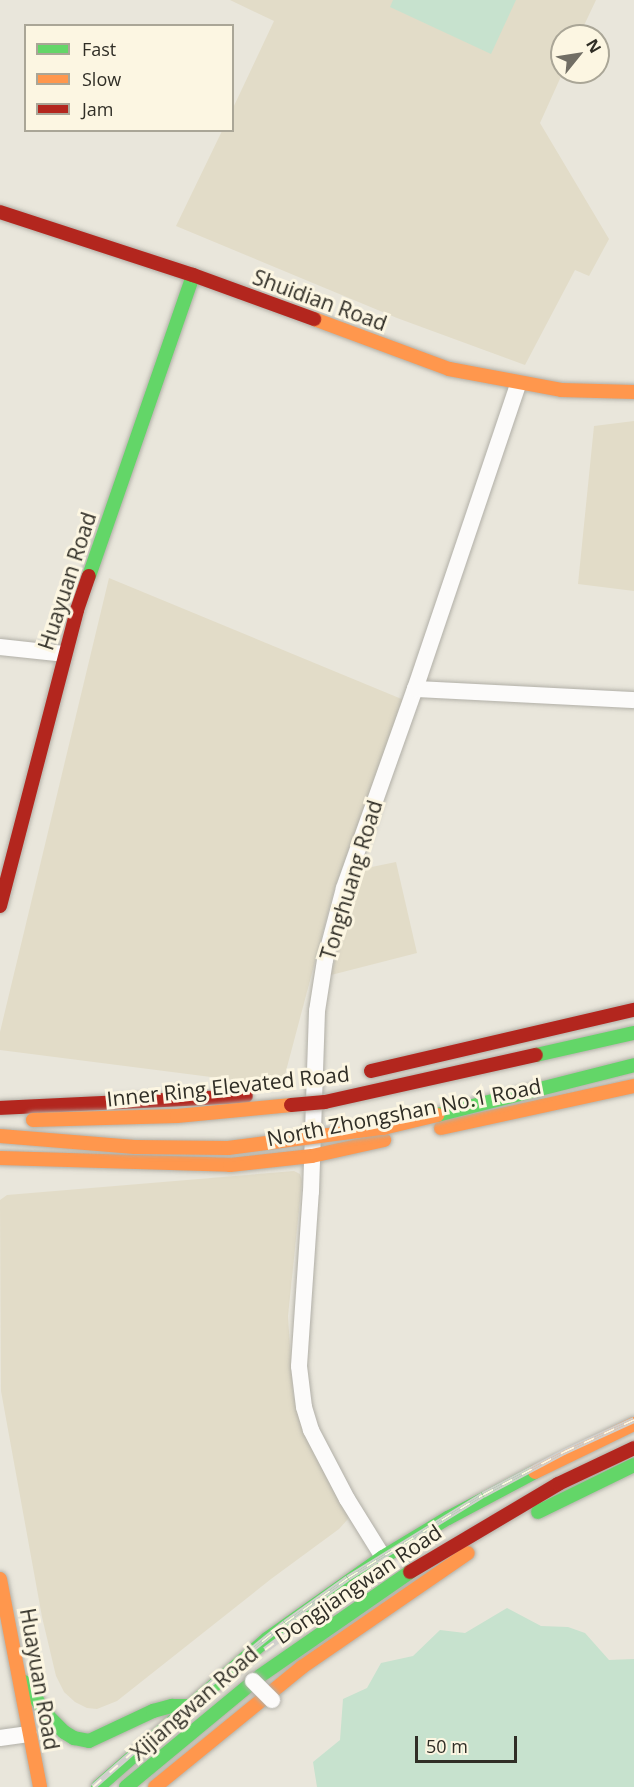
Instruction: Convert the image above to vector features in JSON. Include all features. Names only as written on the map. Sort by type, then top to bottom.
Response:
[{"type":"main road","name":"Shuidian Road","points":[[0,212],[193,275],[422,360],[518,384],[577,391],[634,392]]},
{"type":"main road","name":"Huayuan Road","points":[[0,906],[64,654],[193,275]]},
{"type":"main road","points":[[353,1075],[504,1042],[634,1010]]},
{"type":"main road","name":"North Zhongshan No.1 Road","points":[[0,1108],[312,1093],[384,1079],[634,1019]]},
{"type":"main road","name":"Inner Ring Elevated Road","points":[[0,1119],[72,1121],[177,1116],[325,1102],[634,1033]]},
{"type":"main road","points":[[469,1092],[634,1053]]},
{"type":"main road","points":[[0,1136],[135,1147],[228,1148],[382,1128],[634,1065]]},
{"type":"main road","points":[[177,1116],[330,1081]]},
{"type":"main road","name":"North Zhongshan No.1 Road","points":[[0,1158],[230,1165],[312,1156],[634,1086]]},
{"type":"main road","name":"Inner Ring Elevated Road","points":[[297,1123],[331,1119]]},
{"type":"main road","name":"Inner Ring Elevated Road","points":[[0,1136],[151,1133]]},
{"type":"main road","name":"Xijiangwan Road","points":[[98,1787],[267,1639],[383,1557],[448,1518],[568,1455],[634,1424]]},
{"type":"main road","name":"Dongjiangwan Road","points":[[126,1787],[268,1670],[404,1575],[558,1484],[634,1448]]},
{"type":"main road","name":"Dongjiangwan Road","points":[[155,1787],[302,1668],[398,1599],[509,1528],[634,1465]]},
{"type":"main road","name":"Huayuan Road","points":[[0,1579],[40,1787]]},
{"type":"main road","points":[[20,1676],[49,1717],[64,1732],[74,1738],[89,1741],[153,1711],[172,1706],[190,1706]]},
{"type":"street","name":"Tonghuang Road","points":[[383,1557],[354,1512],[311,1430],[304,1407],[299,1366],[312,1156],[316,1011],[332,927],[518,384]]},
{"type":"street","points":[[0,648],[64,654]]},
{"type":"street","points":[[415,689],[634,700]]},
{"type":"street","points":[[253,1681],[272,1700]]},
{"type":"street","points":[[0,1738],[29,1734]]},
{"type":"shaded area","points":[[230,0],[596,0],[585,24],[550,24],[550,84],[558,84],[540,123],[609,239],[589,276],[575,270],[525,365],[397,318],[176,226],[222,132],[234,132],[234,106],[274,21]]},
{"type":"shaded area","points":[[634,421],[634,591],[578,584],[594,426]]},
{"type":"shaded area","points":[[109,578],[404,700],[334,890],[282,1086],[0,1050],[0,1032]]},
{"type":"shaded area","points":[[396,862],[417,953],[331,975],[357,870]]},
{"type":"shaded area","points":[[294,1171],[300,1174],[302,1181],[288,1316],[293,1394],[298,1413],[347,1511],[348,1519],[339,1529],[271,1579],[117,1701],[97,1709],[87,1708],[75,1702],[64,1692],[56,1676],[42,1617],[1,1391],[0,1200],[7,1195]]},
{"type":"green space","points":[[393,0],[516,0],[491,54],[390,7]]},
{"type":"green space","points":[[507,1608],[541,1626],[568,1627],[585,1633],[609,1660],[634,1659],[634,1787],[317,1787],[313,1762],[340,1740],[343,1699],[367,1688],[381,1663],[413,1656],[440,1630],[465,1633]]},
{"type":"railway","points":[[93,1787],[228,1669],[285,1623],[348,1578],[483,1495],[564,1452],[634,1420]]},
{"type":"railway","points":[[265,1650],[325,1605]]},
{"type":"traffic: fast","points":[[89,576],[193,275]]},
{"type":"traffic: fast","points":[[536,1055],[634,1033]]},
{"type":"traffic: fast","points":[[437,1115],[634,1065]]},
{"type":"traffic: fast","points":[[538,1512],[634,1465]]},
{"type":"traffic: fast","points":[[98,1787],[267,1639],[383,1557],[448,1518],[535,1472]]},
{"type":"traffic: fast","points":[[126,1787],[260,1676],[410,1572]]},
{"type":"traffic: fast","points":[[24,1682],[49,1717],[64,1732],[74,1738],[89,1741],[153,1711],[172,1706],[190,1706]]},
{"type":"traffic: slow","points":[[314,319],[449,369],[561,390],[634,392]]},
{"type":"traffic: slow","points":[[441,1128],[634,1086]]},
{"type":"traffic: slow","points":[[33,1120],[177,1116],[291,1105]]},
{"type":"traffic: slow","points":[[0,1136],[135,1147],[228,1148],[383,1128],[437,1115]]},
{"type":"traffic: slow","points":[[0,1158],[230,1165],[312,1156],[384,1140]]},
{"type":"traffic: slow","points":[[535,1472],[634,1424]]},
{"type":"traffic: slow","points":[[155,1787],[302,1667],[468,1553]]},
{"type":"traffic: slow","points":[[0,1579],[40,1787]]},
{"type":"traffic: jam","points":[[0,212],[193,275],[314,319]]},
{"type":"traffic: jam","points":[[0,906],[77,610],[89,576]]},
{"type":"traffic: jam","points":[[371,1071],[634,1010]]},
{"type":"traffic: jam","points":[[291,1105],[325,1102],[536,1055]]},
{"type":"traffic: jam","points":[[0,1108],[246,1096]]},
{"type":"traffic: jam","points":[[410,1572],[558,1484],[634,1448]]}]
